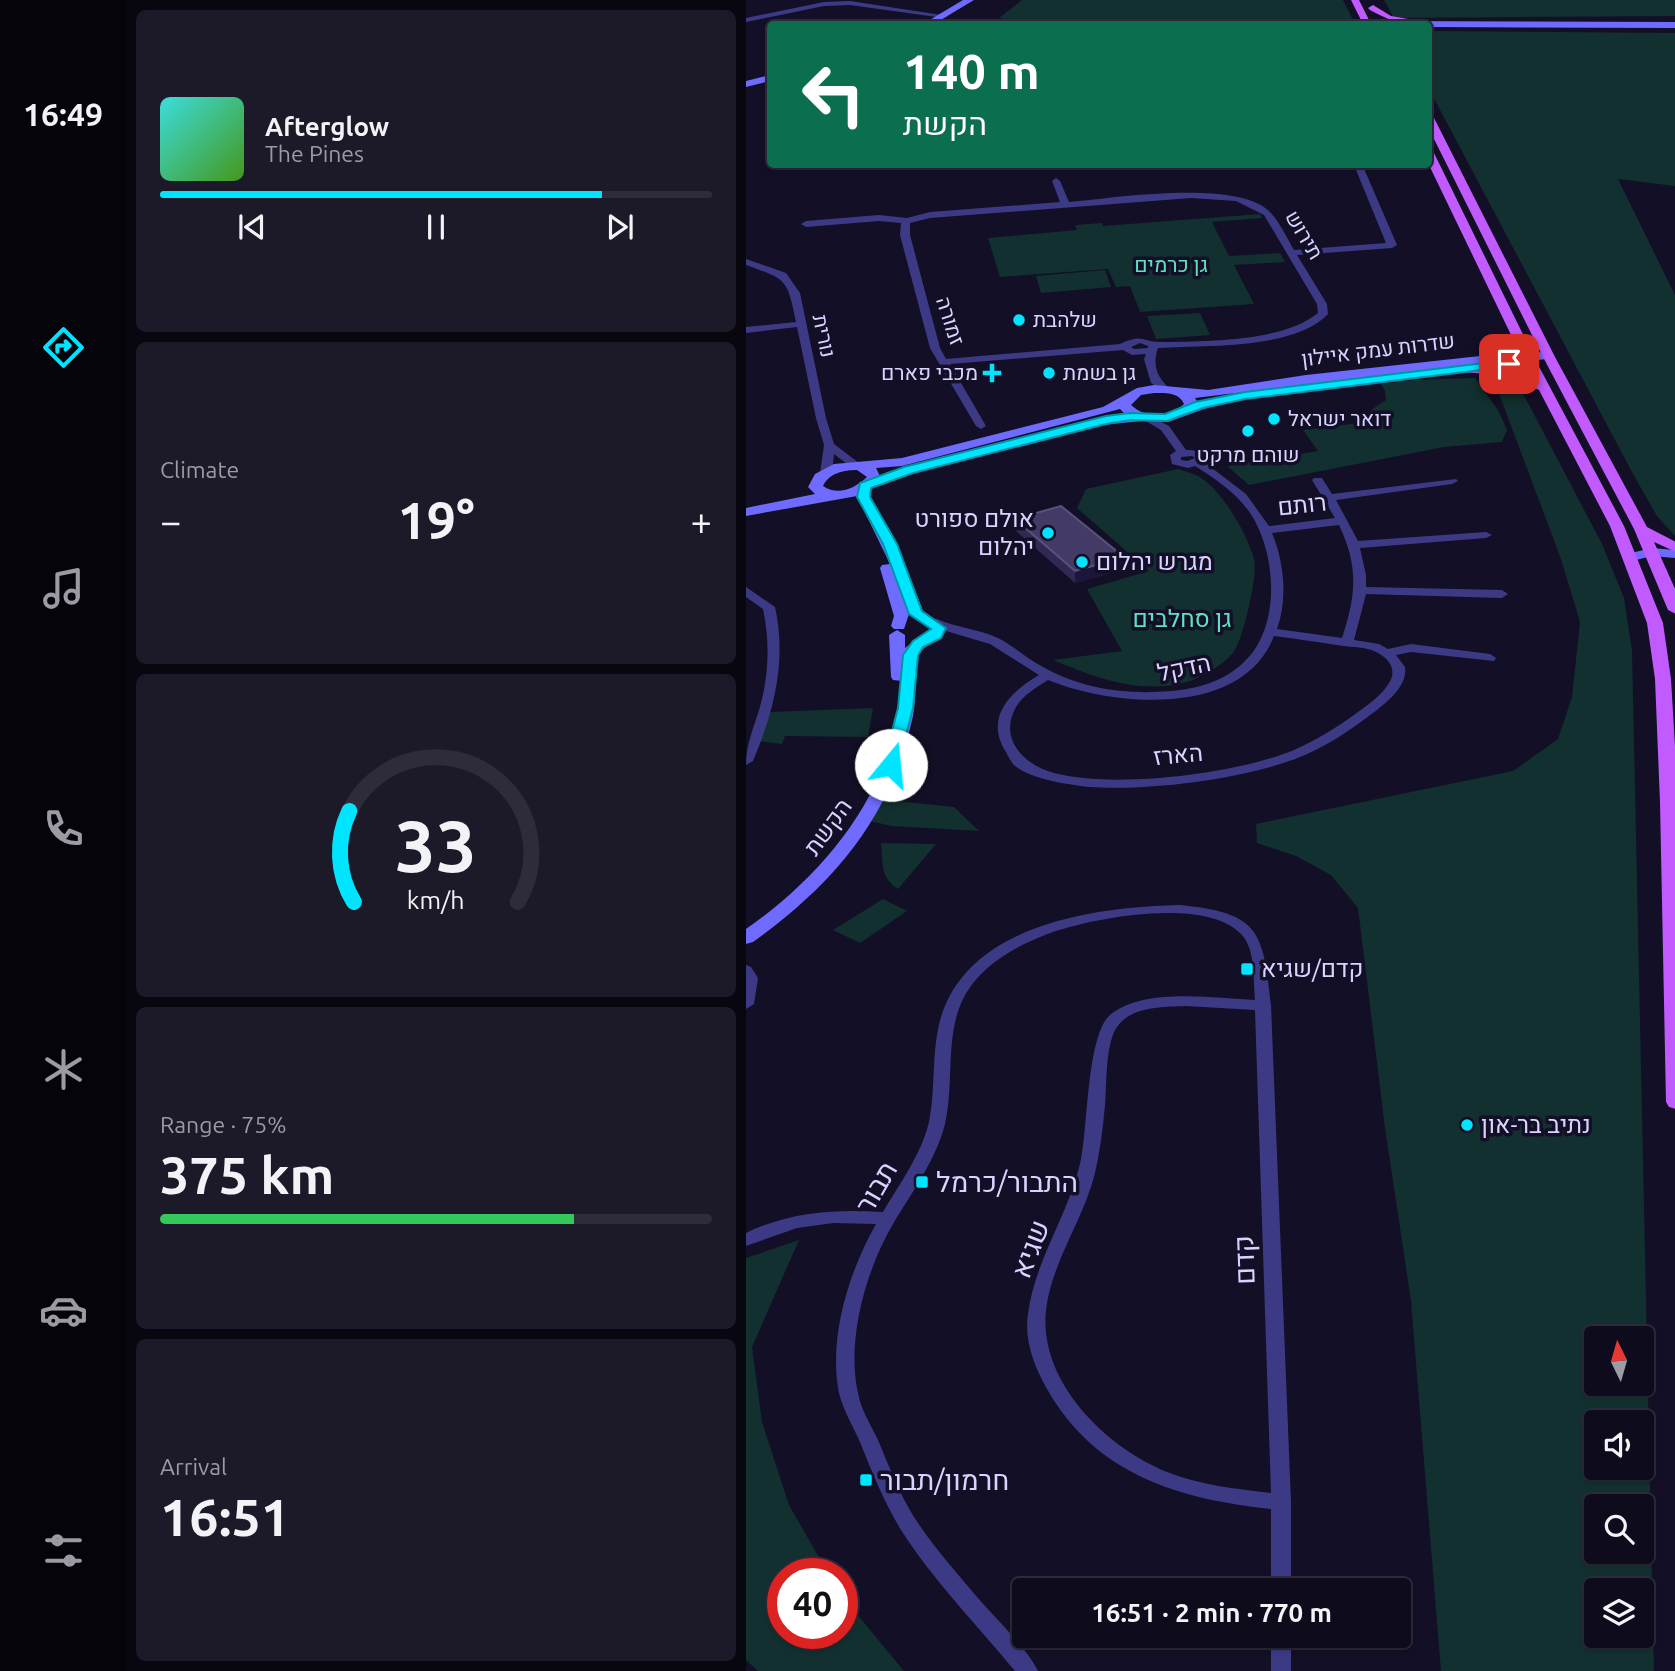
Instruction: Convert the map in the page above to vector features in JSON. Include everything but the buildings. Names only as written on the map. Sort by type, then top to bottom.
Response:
[{"type":"main road","points":[[1355,0],[1366,21]]},
{"type":"main road","points":[[1371,4],[1380,21]]},
{"type":"main road","points":[[1371,4],[1395,20],[1401,21]]},
{"type":"main road","points":[[1432,124],[1549,357],[1641,529],[1675,610]]},
{"type":"main road","points":[[1432,159],[1543,388],[1618,526],[1655,623],[1663,679],[1669,802],[1675,1102]]},
{"type":"main road","points":[[1496,358],[1514,351],[1521,339]]},
{"type":"main road","points":[[1464,368],[1511,371],[1527,376],[1543,388]]},
{"type":"main road","points":[[1641,529],[1675,551]]},
{"type":"main road","points":[[1669,593],[1675,576]]},
{"type":"street","points":[[934,21],[970,0]]},
{"type":"street","points":[[746,20],[824,4],[850,3],[944,16]]},
{"type":"street","points":[[1432,25],[1587,31],[1675,27]]},
{"type":"street","points":[[746,84],[767,79]]},
{"type":"street","points":[[1292,253],[1392,245],[1359,168]]},
{"type":"street","points":[[1056,181],[1065,204]]},
{"type":"street","name":"תירוש","points":[[806,224],[879,218],[907,221],[930,215],[1191,195],[1238,198],[1267,213],[1322,304],[1323,314],[1314,324],[1268,337],[1153,348]]},
{"type":"street","name":"זמורה","points":[[907,221],[904,225],[905,236],[935,348],[981,426]]},
{"type":"street","name":"נורית","points":[[746,262],[772,270],[790,283],[829,445],[822,476]]},
{"type":"street","points":[[746,330],[802,324]]},
{"type":"street","points":[[943,362],[1126,349],[1142,353],[1153,348]]},
{"type":"street","points":[[1153,348],[1149,359],[1155,380],[1165,389]]},
{"type":"street","points":[[746,502],[791,490],[839,467],[902,462],[1108,410],[1146,388],[1141,365],[1135,355],[1126,349]]},
{"type":"street","name":"שדרות עמק איילון","points":[[1139,391],[1165,389],[1184,394],[1207,394],[1306,379],[1496,358],[1549,357]]},
{"type":"street","name":"שדרות עמק איילון","points":[[1144,417],[1184,412],[1227,399],[1284,390],[1528,358]]},
{"type":"street","points":[[1124,402],[1127,410],[1169,433],[1171,424],[1191,401],[1184,394]]},
{"type":"street","points":[[746,512],[797,499],[851,493],[868,484],[1062,430],[1119,418],[1144,417]]},
{"type":"street","points":[[970,444],[980,437],[981,426],[993,432],[1010,434]]},
{"type":"street","name":"הדקל","points":[[930,630],[980,636],[996,642],[1048,675],[1080,688],[1117,695],[1156,696],[1192,692],[1209,688],[1237,674],[1258,655],[1269,631],[1277,594],[1272,546],[1254,511],[1235,490],[1197,463],[1188,465],[1176,462],[1175,455],[1183,453],[1169,433]]},
{"type":"street","points":[[829,445],[874,474],[864,497],[890,544],[916,614],[930,630],[911,641],[898,630]]},
{"type":"street","name":"הקשת","points":[[746,927],[785,900],[817,869],[858,814],[891,728],[899,681],[898,630],[902,617],[879,545],[859,509],[815,487],[822,476]]},
{"type":"street","points":[[1318,480],[1343,521],[1361,565],[1363,590],[1347,642]]},
{"type":"street","points":[[1329,498],[1452,481]]},
{"type":"street","name":"רותם","points":[[1265,530],[1343,521]]},
{"type":"street","points":[[1354,545],[1486,535]]},
{"type":"street","points":[[1654,557],[1675,551]]},
{"type":"street","points":[[1632,557],[1654,557],[1675,562]]},
{"type":"street","points":[[1363,590],[1502,594]]},
{"type":"street","points":[[746,591],[769,607],[774,639],[770,687],[763,718],[746,761]]},
{"type":"street","name":"הקשת","points":[[746,938],[794,904],[827,872],[869,816],[885,781],[902,728],[910,680],[910,655],[930,630]]},
{"type":"street","points":[[1269,631],[1375,647],[1388,653],[1411,648],[1490,658]]},
{"type":"street","name":"הארז","points":[[1048,675],[1012,701],[1003,730],[1012,758],[1030,769],[1060,778],[1089,781],[1165,781],[1203,777],[1268,763],[1297,754],[1340,732],[1398,682],[1400,671],[1388,653]]},
{"type":"street","name":"תבור","points":[[1028,1671],[912,1531],[877,1461],[849,1393],[847,1339],[862,1271],[887,1218],[931,1143],[938,1116],[946,1027],[951,1004],[984,962],[1040,932],[1080,920],[1119,913],[1171,909],[1211,912],[1231,919],[1247,930]]},
{"type":"street","name":"קדם","points":[[1247,930],[1255,947],[1263,1004],[1281,1502],[1281,1578]]},
{"type":"street","points":[[746,970],[750,978],[746,1004]]},
{"type":"street","name":"שגיא","points":[[1263,1004],[1155,1004],[1125,1012],[1106,1029],[1091,1157],[1080,1196],[1041,1284],[1035,1320],[1039,1346],[1050,1381],[1099,1442],[1129,1463],[1170,1482],[1216,1495],[1281,1502]]},
{"type":"street","points":[[746,1240],[769,1230],[811,1219],[856,1216],[887,1218]]},
{"type":"street","points":[[1281,1648],[1282,1671]]},
{"type":"green space","points":[[1022,0],[1343,0],[1354,21],[1028,21],[999,18]]},
{"type":"green space","points":[[1384,0],[1675,0],[1675,16],[1394,18]]},
{"type":"green space","points":[[1432,31],[1675,33],[1675,186],[1618,179],[1675,295],[1675,536],[1657,516],[1432,95]]},
{"type":"green space","name":"גן כרמים","points":[[1260,214],[1262,218],[1212,222],[1229,256],[1280,253],[1285,262],[1234,265],[1254,304],[1140,312],[1130,286],[1116,287],[1108,269],[1000,277],[988,238],[1077,230],[1075,225],[1102,223],[1103,226]]},
{"type":"green space","points":[[1105,270],[1111,287],[1041,293],[1036,276]]},
{"type":"green space","points":[[1200,313],[1210,335],[1156,339],[1147,316]]},
{"type":"green space","points":[[1492,375],[1517,382],[1602,544],[1624,598],[1632,650],[1647,1326],[1584,1326],[1584,1396],[1648,1396],[1648,1410],[1584,1410],[1584,1480],[1650,1480],[1650,1494],[1584,1494],[1584,1564],[1652,1564],[1652,1578],[1584,1578],[1584,1648],[1654,1648],[1654,1671],[1441,1671],[1411,1301],[1385,1128],[1358,908],[1331,875],[1296,856],[1257,843],[1256,824],[1513,771],[1558,739],[1572,697],[1580,622],[1561,559]]},
{"type":"green space","points":[[1475,378],[1498,410],[1507,430],[1502,442],[1444,447],[1249,485],[1227,466],[1318,451],[1303,430],[1368,422],[1371,410],[1386,400],[1381,384]]},
{"type":"green space","name":"גן סחלבים","points":[[1178,469],[1198,476],[1216,491],[1240,525],[1251,549],[1255,567],[1252,591],[1236,648],[1226,660],[1205,674],[1190,681],[1166,686],[1116,682],[1053,660],[1122,651],[1087,589],[1149,571],[1077,508],[1086,489]]},
{"type":"green space","points":[[873,708],[868,737],[785,736],[782,744],[758,741],[770,712]]},
{"type":"green space","points":[[877,799],[954,807],[979,831],[891,826],[866,820]]},
{"type":"green space","points":[[881,843],[936,844],[898,889],[885,875]]},
{"type":"green space","points":[[883,899],[907,911],[860,943],[833,930]]},
{"type":"green space","points":[[799,1240],[752,1347],[762,1422],[789,1505],[819,1558],[767,1558],[767,1649],[858,1649],[858,1615],[904,1671],[758,1671],[746,1660],[746,1258]]},
{"type":"place","name":"שלהבת","points":[[1019,320]]},
{"type":"place","name":"מכבי פארם","points":[[992,373]]},
{"type":"place","name":"גן בשמת","points":[[1049,373]]},
{"type":"place","name":"דואר ישראל","points":[[1274,419]]},
{"type":"place","name":"שוהם מרקט","points":[[1248,431]]},
{"type":"place","name":"אולם ספורט יהלום","points":[[1048,533]]},
{"type":"place","name":"מגרש יהלום","points":[[1082,562]]},
{"type":"place","name":"קדם/שגיא","points":[[1247,969]]},
{"type":"place","name":"נתיב בר-און","points":[[1467,1125]]},
{"type":"place","name":"התבור/כרמל","points":[[922,1182]]},
{"type":"place","name":"חרמון/תבור","points":[[866,1480]]},
{"type":"route","points":[[891,765],[906,708],[910,655],[918,644],[936,635],[939,628],[916,614],[890,544],[866,502],[864,486],[908,470],[1106,420],[1130,416],[1167,418],[1200,405],[1245,396],[1509,364]]}]
